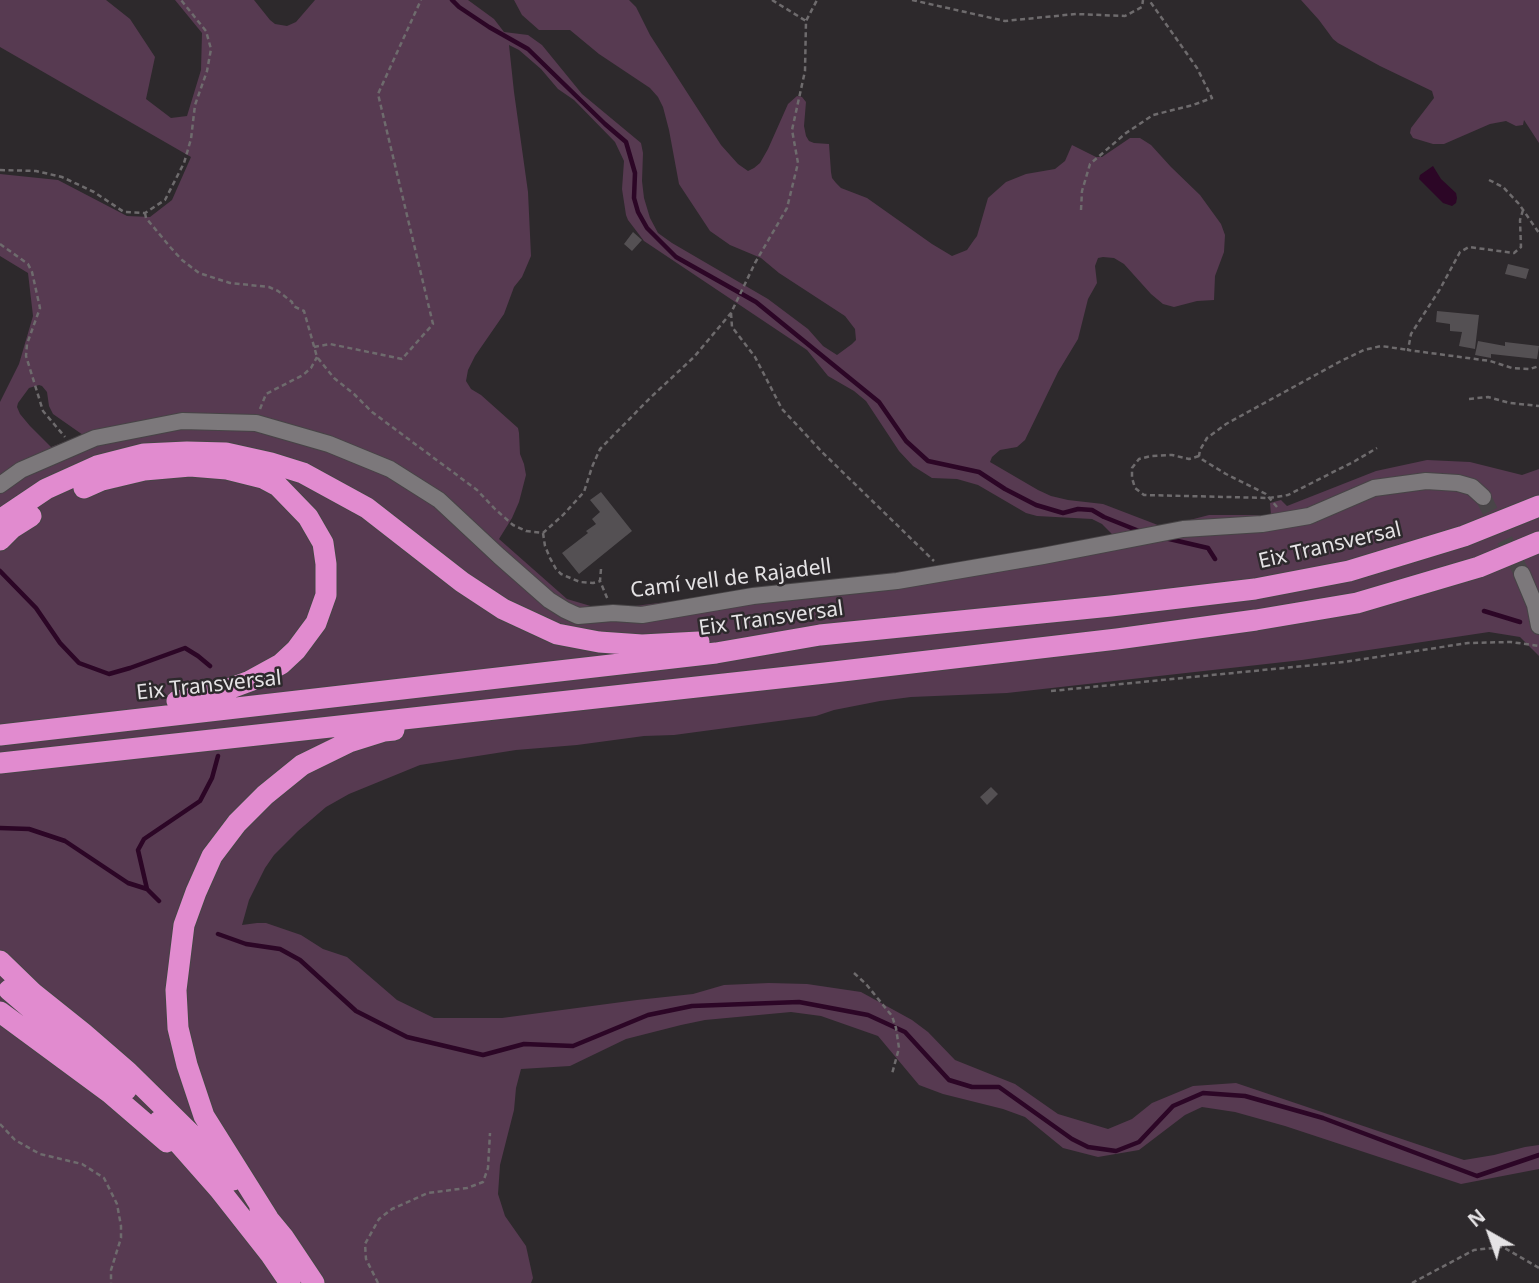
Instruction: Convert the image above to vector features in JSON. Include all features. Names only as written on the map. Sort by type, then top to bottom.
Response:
[{"type":"highway","points":[[0,520],[46,489],[97,466],[144,454],[226,453],[303,473],[368,508],[462,582],[503,609],[557,634],[599,642],[642,645],[820,635]]},
{"type":"highway","points":[[0,540],[12,528],[52,503],[102,480],[144,470],[190,466],[227,469],[263,478],[278,486],[308,517],[323,543],[326,595],[316,622],[296,650],[281,664],[250,681],[215,694],[150,707],[120,721]]},
{"type":"highway","name":"Eix Transversal","points":[[0,735],[716,653],[820,635],[1111,606],[1268,587],[1349,571],[1464,536],[1539,506]]},
{"type":"highway","points":[[0,762],[824,673],[1256,620],[1357,603],[1479,567],[1539,542]]},
{"type":"highway","points":[[268,1218],[204,1116],[178,1028],[176,990],[184,925],[196,892],[212,856],[237,823],[265,795],[302,765],[349,742],[384,731],[419,727],[487,709]]},
{"type":"highway","points":[[0,961],[33,993],[128,1072],[194,1137],[268,1218],[314,1283]]},
{"type":"highway","points":[[0,982],[164,1126],[219,1189],[290,1283]]},
{"type":"highway","points":[[0,1012],[110,1093],[219,1189]]},
{"type":"street","name":"Camí vell de Rajadell","points":[[0,485],[21,470],[95,438],[182,421],[256,423],[329,443],[390,469],[439,500],[549,600],[578,616],[613,613],[642,615],[753,596],[897,581],[1184,529],[1262,524],[1309,516],[1374,488],[1426,481],[1458,483],[1472,487],[1483,497]]},
{"type":"street","points":[[1522,574],[1535,605],[1539,626]]},
{"type":"path","points":[[0,170],[36,171],[62,177],[94,191],[124,212],[145,213],[165,200],[184,163],[191,139],[195,105],[207,71],[211,49],[206,31],[181,0]]},
{"type":"path","points":[[314,347],[330,344],[402,359],[433,324],[378,94],[421,0]]},
{"type":"path","points":[[772,0],[806,21]]},
{"type":"path","points":[[145,213],[146,218],[168,245],[199,273],[230,284],[274,289],[292,302],[293,306],[304,311],[317,357],[334,378],[372,412],[477,490],[513,525],[526,531],[543,533],[584,492],[600,449],[694,357],[731,313],[755,263],[787,208],[799,163],[792,130],[805,71],[806,21],[817,0]]},
{"type":"path","points":[[912,0],[1005,21],[1076,14],[1125,16],[1142,6],[1143,0]]},
{"type":"path","points":[[1081,210],[1082,191],[1090,164],[1126,133],[1153,115],[1212,98],[1197,68],[1149,0]]},
{"type":"path","points":[[1489,180],[1503,187],[1539,233]]},
{"type":"path","points":[[1408,349],[1411,334],[1460,252],[1469,247],[1514,253],[1521,247],[1520,220],[1523,210]]},
{"type":"path","points":[[0,244],[28,264],[33,272],[40,308],[27,344],[26,356],[43,411],[74,447]]},
{"type":"path","points":[[731,313],[732,327],[755,357],[782,409],[822,452],[945,572]]},
{"type":"path","points":[[1377,448],[1288,495],[1269,498],[1144,495],[1135,488],[1132,478],[1132,468],[1139,459],[1172,455],[1189,459],[1199,456],[1207,438],[1226,424],[1364,350],[1381,346],[1490,361],[1512,368],[1530,369],[1539,366]]},
{"type":"path","points":[[256,423],[266,394],[303,375],[317,357]]},
{"type":"path","points":[[1469,399],[1488,397],[1539,406]]},
{"type":"path","points":[[1199,456],[1226,474],[1266,494],[1274,503]]},
{"type":"path","points":[[543,533],[550,558],[561,574],[580,582],[600,581]]},
{"type":"path","points":[[601,569],[600,581],[613,613]]},
{"type":"path","points":[[1051,691],[1330,664],[1468,643],[1511,642],[1539,646]]},
{"type":"path","points":[[854,973],[892,1016],[897,1028],[899,1048],[891,1074]]},
{"type":"path","points":[[0,1124],[15,1140],[40,1154],[82,1164],[104,1178],[117,1204],[121,1226],[121,1238],[111,1270],[111,1283]]},
{"type":"path","points":[[378,1283],[366,1259],[365,1244],[379,1219],[392,1209],[429,1193],[467,1188],[483,1182],[488,1168],[490,1133]]},
{"type":"path","points":[[1412,1283],[1475,1250],[1503,1247],[1539,1268]]},
{"type":"shaded area","points":[[0,0],[106,0],[130,19],[155,57],[146,99],[171,118],[187,116],[201,70],[202,33],[175,0],[254,0],[275,24],[287,26],[296,22],[315,0],[468,0],[494,19],[504,32],[528,35],[542,45],[582,94],[641,143],[644,198],[658,233],[768,299],[837,355],[856,340],[855,329],[845,316],[779,273],[761,258],[730,245],[710,231],[679,184],[663,107],[650,88],[599,54],[570,30],[539,30],[522,15],[514,0],[629,0],[636,7],[650,35],[721,145],[748,171],[760,163],[788,104],[797,96],[802,97],[806,102],[806,136],[814,143],[829,144],[832,178],[836,183],[841,188],[867,198],[952,256],[967,250],[977,236],[988,198],[1006,182],[1026,174],[1055,169],[1065,161],[1072,145],[1096,157],[1102,157],[1130,138],[1140,138],[1151,145],[1200,195],[1221,224],[1225,235],[1224,252],[1215,276],[1214,300],[1174,307],[1163,304],[1124,264],[1114,258],[1098,258],[1095,266],[1097,283],[1088,299],[1078,339],[1058,372],[1025,440],[1017,447],[1000,450],[990,462],[1051,496],[1103,504],[1163,527],[1209,515],[1271,515],[1270,503],[1281,500],[1287,506],[1376,471],[1427,460],[1470,462],[1522,475],[1539,469],[1539,656],[1520,637],[1489,632],[1302,660],[1007,693],[911,697],[834,710],[816,716],[674,735],[516,750],[420,765],[349,794],[326,807],[298,831],[265,868],[249,900],[242,925],[266,923],[301,935],[323,949],[347,957],[397,1000],[434,1018],[502,1018],[693,994],[724,985],[807,984],[861,992],[912,1020],[928,1032],[955,1060],[1015,1084],[1058,1114],[1108,1129],[1132,1119],[1152,1103],[1193,1086],[1236,1083],[1464,1160],[1539,1145],[1539,1169],[1461,1184],[1285,1126],[1235,1112],[1202,1107],[1185,1115],[1139,1150],[1098,1157],[1063,1148],[1025,1117],[919,1085],[878,1036],[821,1016],[791,1012],[705,1020],[681,1025],[626,1039],[570,1066],[521,1069],[500,1165],[498,1194],[505,1216],[526,1246],[533,1278],[531,1283],[0,1283],[0,402],[19,364],[33,316],[28,273],[0,256],[0,174],[58,180],[127,216],[150,217],[172,200],[191,157],[0,47]],"holes":[[[509,45],[541,69],[558,89],[574,100],[615,142],[624,161],[622,189],[626,215],[644,241],[807,350],[828,376],[866,401],[899,451],[913,466],[932,478],[957,479],[978,485],[1026,513],[1092,519],[1113,535],[952,565],[635,606],[594,607],[567,599],[499,539],[519,502],[526,475],[520,454],[518,428],[471,389],[466,381],[475,356],[504,314],[514,287],[522,277],[531,256],[528,192]],[[39,385],[47,392],[53,414],[83,435],[51,447],[30,426],[17,407],[29,388]]]},
{"type":"shaded area","points":[[1301,0],[1539,0],[1539,143],[1524,120],[1523,125],[1516,126],[1506,121],[1490,124],[1444,144],[1413,138],[1411,128],[1434,98],[1432,91],[1338,43]]},
{"type":"shaded area","points":[[1433,166],[1441,179],[1456,193],[1456,203],[1452,206],[1443,203],[1419,179],[1420,175]]},
{"type":"building","points":[[633,232],[642,240],[632,251],[624,244]]},
{"type":"building","points":[[1508,264],[1529,269],[1526,279],[1505,274]]},
{"type":"building","points":[[1437,311],[1479,315],[1475,349],[1459,346],[1462,332],[1450,331],[1450,324],[1436,322]]},
{"type":"building","points":[[1478,341],[1505,346],[1505,342],[1539,346],[1537,359],[1475,355]]},
{"type":"building","points":[[601,492],[632,531],[579,574],[562,553],[596,524],[592,519],[600,512],[590,500]]},
{"type":"building","points":[[991,787],[998,794],[987,805],[980,797]]},
{"type":"waterway","points":[[452,0],[489,27],[528,49],[626,142],[635,173],[634,198],[638,212],[647,228],[676,257],[756,302],[879,402],[906,441],[928,461],[979,472],[1036,505],[1063,513],[1078,509],[1092,510],[1139,531]]},
{"type":"waterway","points":[[1165,538],[1208,548],[1215,559]]},
{"type":"waterway","points":[[0,571],[36,608],[60,643],[79,663],[109,674],[185,648],[210,666]]},
{"type":"waterway","points":[[1484,611],[1520,622]]},
{"type":"waterway","points":[[147,889],[138,850],[144,839],[200,801],[212,778],[218,756]]},
{"type":"waterway","points":[[0,828],[29,829],[65,841],[128,883],[147,889],[159,901]]},
{"type":"waterway","points":[[218,934],[246,944],[280,949],[300,960],[356,1011],[407,1037],[483,1055],[524,1044],[573,1046],[648,1015],[692,1006],[799,1002],[868,1015],[905,1032],[949,1080],[972,1087],[999,1087],[1072,1139],[1088,1147],[1116,1151],[1139,1142],[1173,1106],[1203,1093],[1245,1096],[1323,1118],[1477,1176],[1539,1155]]},
{"type":"tunnel","points":[[1483,497],[1522,574]]}]
